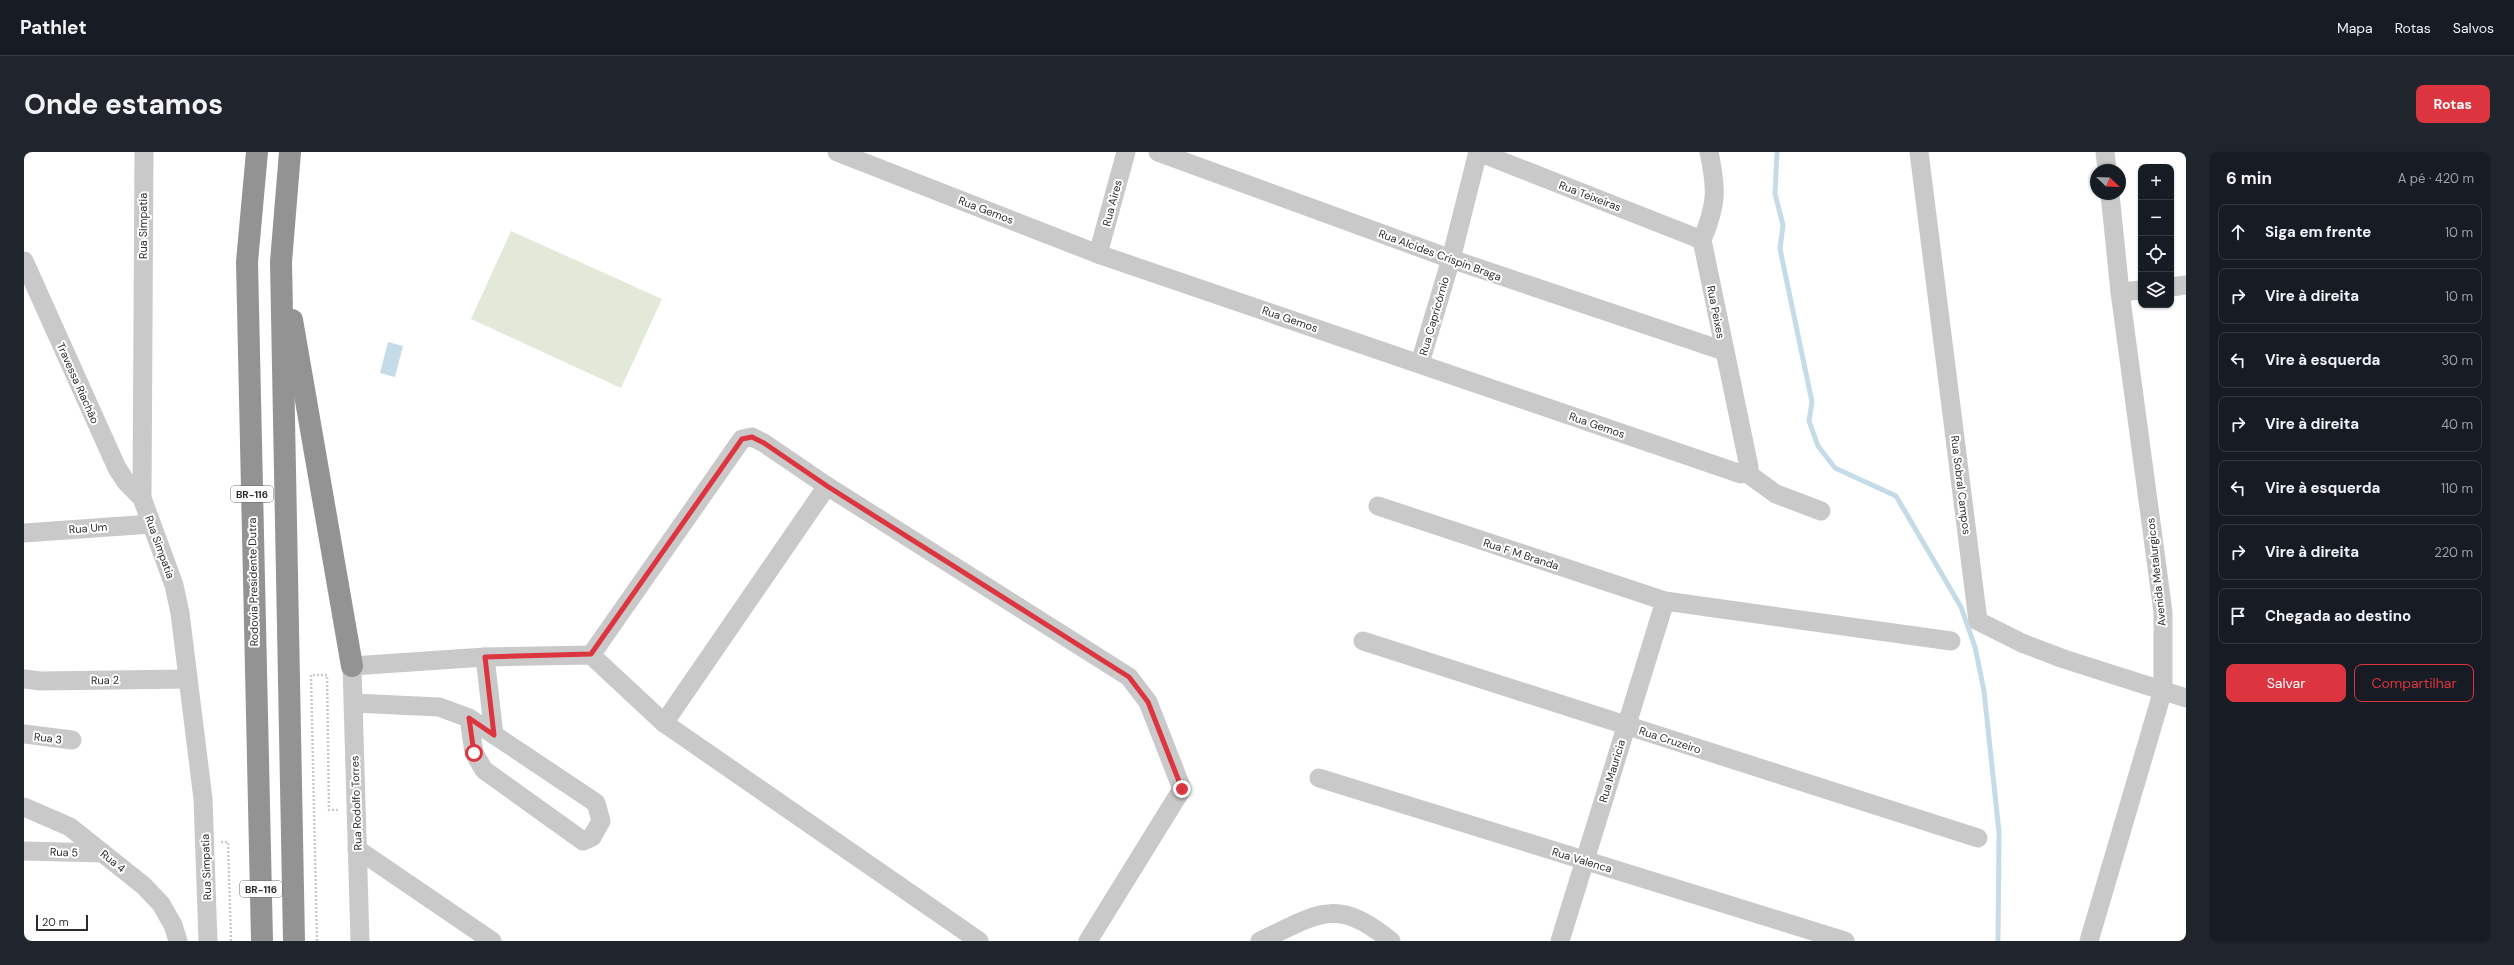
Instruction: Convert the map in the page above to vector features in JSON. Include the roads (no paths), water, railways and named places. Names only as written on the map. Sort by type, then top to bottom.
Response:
[{"type":"highway","name":"Rodovia Presidente Dutra","points":[[257,152],[247,262],[262,941]]},
{"type":"highway","name":"BR-116","points":[[290,152],[280,262],[294,941]]},
{"type":"highway","points":[[280,262],[352,666]]},
{"type":"highway","points":[[251,941],[260,836]]},
{"type":"street","name":"Rua Simpatia","points":[[144,152],[142,498],[174,585],[180,613],[203,799],[208,941]]},
{"type":"street","name":"Rua Gemos","points":[[837,152],[1098,254],[1741,474],[1747,473]]},
{"type":"street","name":"Rua Aires","points":[[1098,254],[1126,152]]},
{"type":"street","name":"Rua Alcides Crispin Braga","points":[[1158,152],[1451,259],[1724,351]]},
{"type":"street","name":"Rua Capricórnio","points":[[1420,364],[1451,259],[1478,152]]},
{"type":"street","name":"Rua Teixeiras","points":[[1478,152],[1702,240]]},
{"type":"street","points":[[1702,240],[1712,216],[1715,200],[1715,183],[1709,152]]},
{"type":"street","name":"Rua Sobral Campos","points":[[1919,152],[1978,621],[2022,643],[2064,659],[2163,690]]},
{"type":"street","points":[[2105,152],[2106,164]]},
{"type":"street","name":"Avenida Metalurgicos","points":[[2089,941],[2163,690],[2163,612],[2120,292],[2111,200]]},
{"type":"street","name":"Rua Peixes","points":[[1702,240],[1749,467],[1747,473]]},
{"type":"street","name":"Travessa Riachão","points":[[24,261],[117,468],[126,482],[142,498]]},
{"type":"street","points":[[2174,287],[2186,285]]},
{"type":"street","points":[[2120,292],[2138,290]]},
{"type":"street","points":[[591,654],[742,439],[752,437],[764,443],[827,486],[1129,677],[1148,702],[1182,789],[1088,941]]},
{"type":"street","points":[[1747,473],[1776,494],[1821,511]]},
{"type":"street","points":[[664,723],[827,486]]},
{"type":"street","name":"Rua F M Branda","points":[[1378,506],[1664,601],[1951,641]]},
{"type":"street","name":"Rua Um","points":[[24,533],[151,524]]},
{"type":"street","name":"Rua Mauricia","points":[[1560,941],[1664,601]]},
{"type":"street","name":"Rua Cruzeiro","points":[[1363,641],[1978,838]]},
{"type":"street","points":[[352,666],[485,657],[591,654],[664,723],[978,941]]},
{"type":"street","points":[[485,657],[494,735]]},
{"type":"street","name":"Rua Rodolfo Torres","points":[[352,666],[360,941]]},
{"type":"street","name":"Rua 2","points":[[24,679],[40,681],[187,679]]},
{"type":"street","points":[[2163,690],[2186,698]]},
{"type":"street","points":[[354,703],[439,707],[469,718],[596,803],[601,821],[592,837],[583,841],[484,770],[474,753],[469,718]]},
{"type":"street","name":"Rua 3","points":[[24,734],[72,740]]},
{"type":"street","name":"Rua Valenca","points":[[1319,778],[1845,941]]},
{"type":"street","name":"Rua 4","points":[[24,807],[70,827],[144,886],[161,904],[173,925],[178,941]]},
{"type":"street","points":[[358,849],[492,941]]},
{"type":"street","name":"Rua 5","points":[[24,851],[103,853]]},
{"type":"street","points":[[1260,941],[1310,918],[1331,912],[1354,916],[1376,928],[1391,941]]},
{"type":"water","points":[[388,342],[403,346],[395,377],[380,373]]},
{"type":"waterway","points":[[1777,152],[1775,194],[1783,225],[1780,249],[1812,402],[1809,421],[1818,446],[1835,468],[1896,496],[1961,607],[1975,647],[1984,691],[1999,832],[1998,941]]}]
